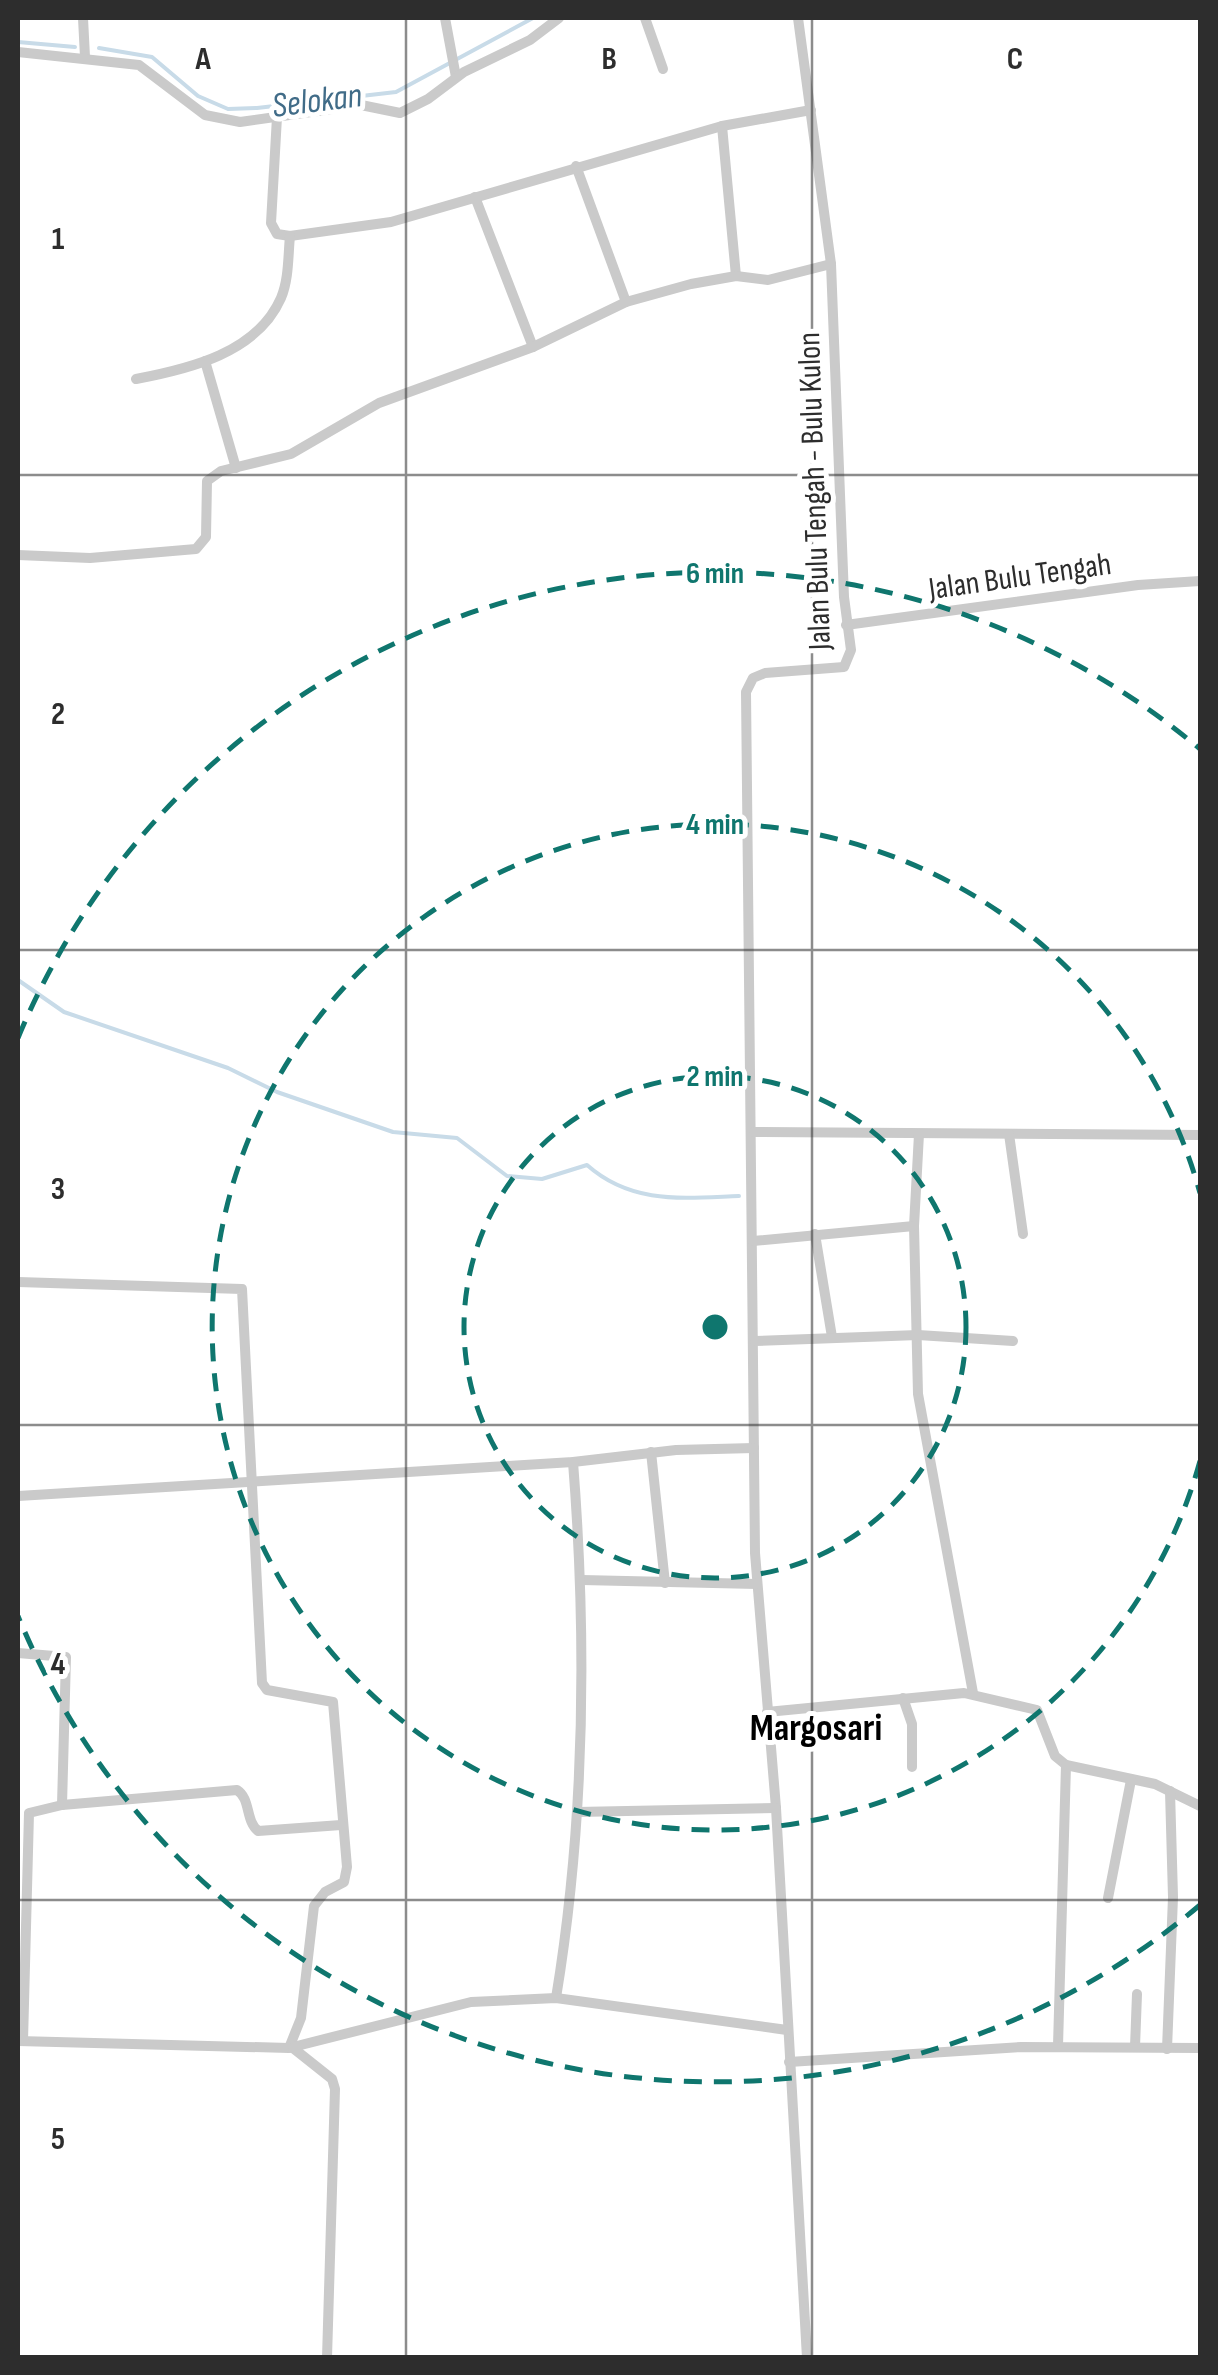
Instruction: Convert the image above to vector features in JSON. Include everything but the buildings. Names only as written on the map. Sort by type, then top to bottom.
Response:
[{"type":"street","points":[[83,18],[86,57]]},
{"type":"street","points":[[445,18],[455,75]]},
{"type":"street","points":[[18,52],[86,57],[146,68],[205,115],[240,122],[360,105],[400,113],[455,75],[530,40],[559,18]]},
{"type":"street","points":[[645,18],[663,68]]},
{"type":"street","name":"Jalan Bulu Tengah - Bulu Kulon","points":[[798,18],[831,264],[846,625],[851,650],[844,666],[765,673],[753,678],[746,692],[757,1584],[776,1808],[807,2358]]},
{"type":"street","points":[[277,117],[272,224],[277,234],[290,236],[391,222],[722,126],[811,110]]},
{"type":"street","points":[[722,126],[736,276]]},
{"type":"street","points":[[576,166],[626,302]]},
{"type":"street","points":[[474,197],[533,347]]},
{"type":"street","points":[[136,378],[205,361],[244,343],[272,314],[286,283],[290,236]]},
{"type":"street","points":[[18,555],[90,558],[196,549],[206,538],[207,481],[236,468],[297,452],[386,400],[533,347],[626,302],[736,276],[768,280],[831,264]]},
{"type":"street","points":[[205,361],[236,468]]},
{"type":"street","name":"Jalan Bulu Tengah","points":[[846,625],[1138,585],[1200,582]]},
{"type":"street","points":[[754,1132],[1200,1135]]},
{"type":"street","points":[[919,1134],[914,1226],[919,1404],[974,1693]]},
{"type":"street","points":[[1010,1134],[1023,1234]]},
{"type":"street","points":[[753,1241],[914,1226]]},
{"type":"street","points":[[815,1234],[832,1337]]},
{"type":"street","points":[[18,1282],[240,1286],[263,1686],[334,1702],[347,1876],[314,1906],[301,2018],[291,2048]]},
{"type":"street","points":[[754,1340],[918,1335],[1013,1341]]},
{"type":"street","points":[[18,1496],[754,1448]]},
{"type":"street","points":[[650,1452],[665,1582]]},
{"type":"street","points":[[556,1998],[570,1914],[577,1812],[582,1580],[573,1462]]},
{"type":"street","points":[[582,1580],[757,1584]]},
{"type":"street","points":[[18,1653],[66,1657],[62,1806]]},
{"type":"street","points":[[767,1712],[974,1693],[1038,1710],[1055,1756],[1066,1765],[1170,1790],[1200,1806]]},
{"type":"street","points":[[903,1698],[912,1724],[912,1767]]},
{"type":"street","points":[[1058,2046],[1066,1765]]},
{"type":"street","points":[[1108,1898],[1131,1780]]},
{"type":"street","points":[[341,1825],[258,1831],[250,1823],[245,1797],[238,1790],[62,1806],[28,1816],[20,2041],[291,2048],[471,2002],[556,1998],[786,2030]]},
{"type":"street","points":[[1167,2048],[1173,1897],[1170,1790]]},
{"type":"street","points":[[577,1812],[776,1808]]},
{"type":"street","points":[[1135,2047],[1137,1994]]},
{"type":"street","points":[[789,2062],[1058,2046],[1200,2048]]},
{"type":"street","points":[[291,2048],[332,2079],[335,2090],[327,2358]]},
{"type":"waterway","name":"Selokan","points":[[99,48],[152,57],[198,96],[228,109],[257,108],[396,92],[533,18]]},
{"type":"waterway","name":"Selokan","points":[[18,42],[75,47]]},
{"type":"waterway","points":[[18,980],[64,1012],[228,1068],[277,1092],[393,1132],[457,1138],[507,1176],[542,1179],[587,1165],[604,1178],[640,1193],[679,1198],[739,1196]]},
{"type":"district","name":"Margosari","points":[[816,1728]]}]
